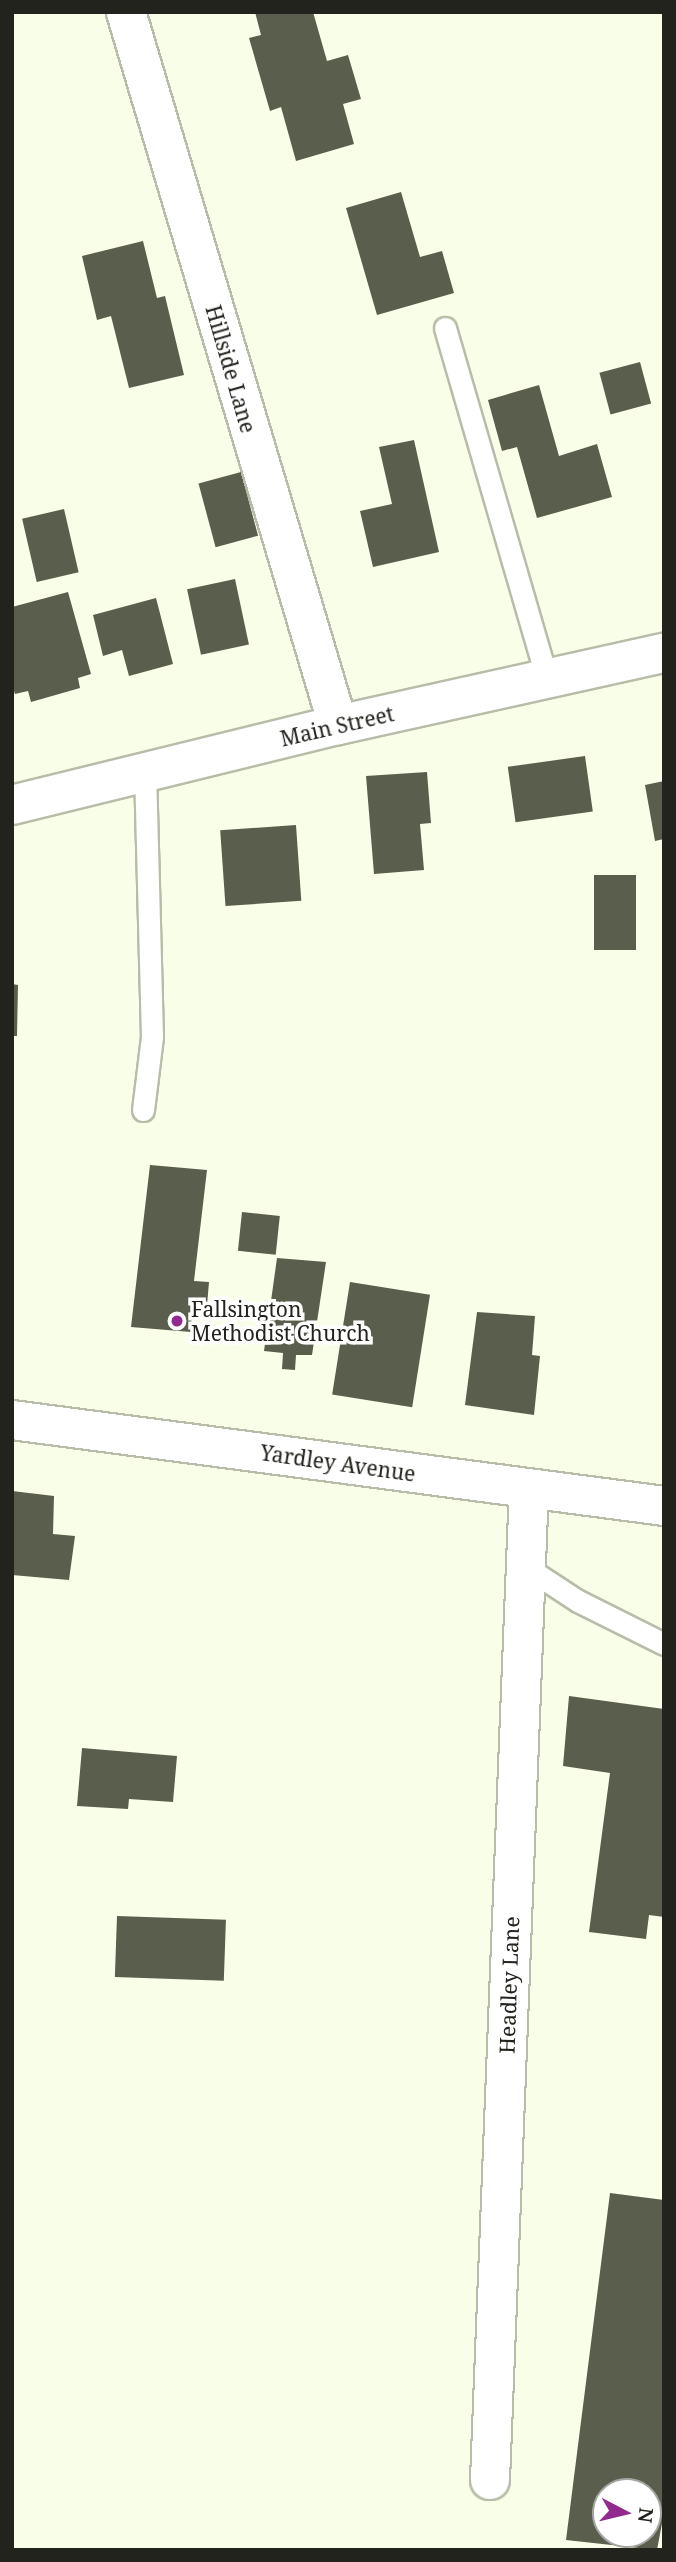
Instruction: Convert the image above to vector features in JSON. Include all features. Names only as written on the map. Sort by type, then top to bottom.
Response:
[{"type":"street","name":"Hillside Lane","points":[[126,12],[338,725]]},
{"type":"street","name":"Main Street","points":[[12,805],[338,725],[664,653]]},
{"type":"street","name":"Yardley Avenue","points":[[12,1420],[664,1506]]},
{"type":"street","name":"Headley Lane","points":[[489,2480],[529,1489]]},
{"type":"lane","points":[[445,328],[547,679]]},
{"type":"lane","points":[[143,1110],[152,1037],[145,771]]},
{"type":"lane","points":[[526,1567],[578,1601],[664,1644]]},
{"type":"building","points":[[255,12],[313,12],[327,61],[348,55],[361,99],[343,104],[354,144],[296,161],[281,107],[270,111],[249,38],[261,35]]},
{"type":"building","points":[[401,192],[420,257],[442,251],[454,293],[377,315],[346,208]]},
{"type":"building","points":[[143,241],[157,298],[165,296],[184,375],[129,388],[111,316],[97,320],[82,256]]},
{"type":"building","points":[[640,362],[651,404],[611,414],[599,373]]},
{"type":"building","points":[[539,385],[559,456],[597,444],[612,497],[537,518],[517,447],[502,451],[488,400]]},
{"type":"building","points":[[414,440],[439,552],[373,567],[360,511],[392,504],[379,447]]},
{"type":"building","points":[[241,472],[258,536],[216,547],[198,483]]},
{"type":"building","points":[[64,509],[79,572],[37,582],[22,519]]},
{"type":"building","points":[[235,579],[249,645],[201,655],[187,589]]},
{"type":"building","points":[[68,592],[91,674],[78,678],[80,688],[31,702],[28,691],[15,694],[12,685],[12,607]]},
{"type":"building","points":[[156,598],[173,664],[129,676],[122,650],[103,656],[93,615]]},
{"type":"building","points":[[585,756],[593,811],[516,822],[508,767]]},
{"type":"building","points":[[427,772],[431,823],[420,824],[424,870],[374,874],[366,776]]},
{"type":"building","points":[[664,781],[664,839],[655,841],[645,785]]},
{"type":"building","points":[[296,825],[301,901],[225,906],[220,830]]},
{"type":"building","points":[[594,875],[636,875],[636,950],[594,950]]},
{"type":"building","points":[[12,984],[18,985],[17,1036],[12,1036]]},
{"type":"building","points":[[150,1165],[207,1170],[194,1281],[209,1282],[207,1306],[192,1304],[191,1332],[131,1327]]},
{"type":"building","points":[[242,1212],[280,1216],[276,1255],[238,1251]]},
{"type":"building","points":[[277,1258],[326,1262],[312,1355],[296,1355],[295,1370],[282,1369],[283,1353],[264,1351]]},
{"type":"building","points":[[350,1282],[430,1295],[412,1407],[332,1395]]},
{"type":"building","points":[[477,1312],[535,1316],[532,1355],[540,1356],[534,1415],[465,1405]]},
{"type":"building","points":[[12,1491],[54,1496],[53,1534],[75,1536],[69,1580],[12,1575]]},
{"type":"building","points":[[569,1696],[664,1709],[664,1917],[649,1915],[646,1939],[589,1932],[610,1773],[563,1766]]},
{"type":"building","points":[[82,1748],[177,1756],[173,1802],[129,1799],[128,1809],[77,1806]]},
{"type":"building","points":[[117,1916],[226,1920],[224,1981],[115,1977]]},
{"type":"building","points":[[610,2193],[664,2200],[662,2524],[662,2478],[592,2478],[592,2543],[566,2540]]},
{"type":"place","name":"Fallsington Methodist Church","points":[[177,1321]]}]
